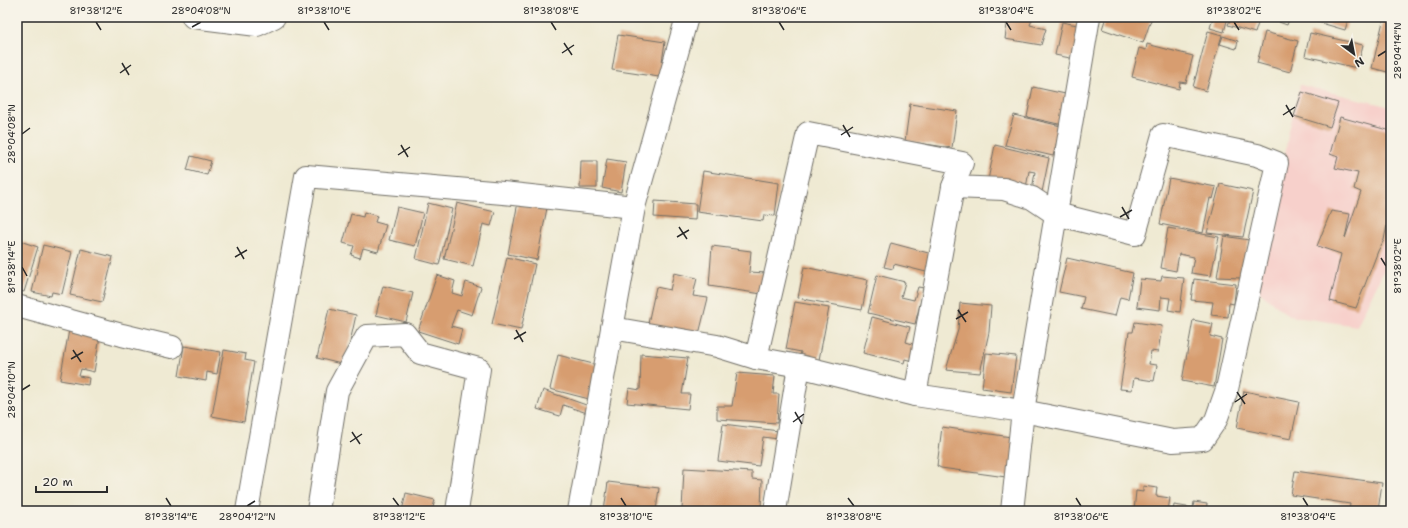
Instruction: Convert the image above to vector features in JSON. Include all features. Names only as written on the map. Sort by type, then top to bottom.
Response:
[{"type":"street","points":[[193,17],[257,25],[274,17]]},
{"type":"street","points":[[579,511],[634,207],[687,17]]},
{"type":"street","points":[[1012,511],[1023,411],[1089,17]]},
{"type":"street","points":[[756,358],[808,133],[962,164],[953,187],[915,395]]},
{"type":"street","points":[[612,328],[716,346],[756,358],[799,366],[915,395],[1023,411],[1173,441],[1203,439],[1216,420],[1227,389],[1277,163],[1257,155],[1163,135],[1135,234],[1056,214],[1032,198],[1004,189],[953,187]]},
{"type":"street","points":[[247,511],[306,176],[503,193],[634,207]]},
{"type":"street","points":[[17,306],[172,347]]},
{"type":"street","points":[[318,511],[337,391],[367,336],[405,334],[420,353],[479,369],[457,511]]},
{"type":"street","points":[[775,511],[799,366]]},
{"type":"shaded area","points":[[1300,85],[1391,107],[1391,255],[1357,326],[1289,316],[1257,290],[1278,201],[1288,135]]},
{"type":"building","points":[[1008,17],[1033,17],[1030,25],[1046,29],[1041,45],[1005,39]]},
{"type":"building","points":[[1106,17],[1152,17],[1143,43],[1102,29]]},
{"type":"building","points":[[1213,17],[1228,17],[1224,32],[1210,28]]},
{"type":"building","points":[[1231,17],[1260,17],[1255,33],[1228,25]]},
{"type":"building","points":[[1281,17],[1290,17],[1287,25],[1279,22]]},
{"type":"building","points":[[1319,17],[1349,17],[1345,30],[1318,22]]},
{"type":"building","points":[[1384,17],[1391,17],[1391,73],[1372,68]]},
{"type":"building","points":[[1062,22],[1082,26],[1075,59],[1055,55]]},
{"type":"building","points":[[1208,31],[1222,35],[1206,91],[1193,87]]},
{"type":"building","points":[[1265,32],[1298,41],[1290,72],[1257,63]]},
{"type":"building","points":[[1310,33],[1363,45],[1357,68],[1305,56]]},
{"type":"building","points":[[618,35],[665,42],[662,62],[665,62],[663,76],[659,75],[659,77],[612,70]]},
{"type":"building","points":[[1223,36],[1238,41],[1236,49],[1220,44]]},
{"type":"building","points":[[1147,44],[1193,56],[1186,83],[1180,82],[1179,89],[1132,77],[1139,48],[1146,50]]},
{"type":"building","points":[[1033,87],[1070,95],[1063,125],[1027,117]]},
{"type":"building","points":[[1302,92],[1338,103],[1330,127],[1294,116]]},
{"type":"building","points":[[910,104],[957,111],[952,148],[905,141]]},
{"type":"building","points":[[1014,115],[1061,126],[1053,156],[1005,145]]},
{"type":"building","points":[[1340,117],[1391,131],[1391,204],[1384,240],[1378,251],[1356,308],[1330,301],[1341,254],[1317,246],[1331,211],[1350,214],[1345,238],[1361,192],[1354,189],[1358,173],[1335,168],[1338,157],[1330,154]]},
{"type":"building","points":[[995,145],[1049,158],[1042,192],[1032,190],[1035,172],[1029,171],[1026,188],[988,180]]},
{"type":"building","points":[[191,156],[211,161],[207,175],[187,170]]},
{"type":"building","points":[[607,159],[626,162],[621,192],[602,188]]},
{"type":"building","points":[[581,161],[597,161],[597,188],[580,188]]},
{"type":"building","points":[[703,171],[779,183],[775,216],[764,215],[763,221],[697,212]]},
{"type":"building","points":[[1169,178],[1216,187],[1213,199],[1210,198],[1203,233],[1160,224]]},
{"type":"building","points":[[1220,184],[1253,191],[1243,237],[1207,233]]},
{"type":"building","points":[[655,201],[696,204],[695,220],[654,217]]},
{"type":"building","points":[[518,202],[547,208],[537,260],[508,254]]},
{"type":"building","points":[[428,203],[452,209],[439,265],[416,259]]},
{"type":"building","points":[[457,203],[495,212],[491,226],[483,224],[473,266],[444,259]]},
{"type":"building","points":[[397,207],[423,213],[415,246],[389,240]]},
{"type":"building","points":[[364,212],[377,216],[375,222],[386,225],[378,252],[363,248],[360,258],[351,255],[354,246],[343,243],[351,214],[363,217]]},
{"type":"building","points":[[1168,228],[1219,237],[1211,276],[1191,273],[1194,257],[1179,254],[1176,271],[1161,268]]},
{"type":"building","points":[[1224,236],[1249,240],[1241,278],[1217,277]]},
{"type":"building","points":[[17,240],[38,247],[24,292],[17,290]]},
{"type":"building","points":[[891,243],[932,254],[926,272],[894,264],[893,269],[884,267]]},
{"type":"building","points":[[43,245],[72,252],[62,294],[52,292],[51,296],[32,292]]},
{"type":"building","points":[[712,246],[751,251],[749,272],[766,273],[762,294],[709,286]]},
{"type":"building","points":[[81,249],[113,257],[102,302],[70,295]]},
{"type":"building","points":[[507,257],[535,264],[521,330],[492,324]]},
{"type":"building","points":[[1067,258],[1133,273],[1128,299],[1120,297],[1115,316],[1081,309],[1084,297],[1059,292]]},
{"type":"building","points":[[804,267],[868,280],[862,310],[798,298]]},
{"type":"building","points":[[674,273],[697,278],[693,296],[708,298],[699,334],[647,328],[656,287],[670,290]]},
{"type":"building","points":[[437,275],[455,281],[452,293],[462,296],[466,282],[481,287],[472,315],[457,310],[451,326],[462,329],[458,344],[418,331]]},
{"type":"building","points":[[877,275],[905,282],[901,297],[914,300],[918,287],[924,288],[915,324],[868,313]]},
{"type":"building","points":[[1162,276],[1184,278],[1180,312],[1168,310],[1170,298],[1161,297],[1160,310],[1137,307],[1140,279],[1161,281]]},
{"type":"building","points":[[1194,279],[1236,284],[1234,304],[1229,303],[1228,317],[1211,315],[1213,302],[1191,300]]},
{"type":"building","points":[[383,286],[413,293],[406,322],[376,315]]},
{"type":"building","points":[[795,302],[829,308],[818,365],[800,357],[801,352],[786,349]]},
{"type":"building","points":[[960,303],[991,306],[989,332],[980,373],[946,370],[958,330]]},
{"type":"building","points":[[329,309],[356,315],[345,365],[317,358]]},
{"type":"building","points":[[872,317],[910,327],[906,342],[916,345],[912,361],[905,359],[904,363],[863,353]]},
{"type":"building","points":[[1193,320],[1213,324],[1210,336],[1222,339],[1214,387],[1182,381]]},
{"type":"building","points":[[1135,322],[1162,326],[1158,352],[1151,351],[1149,364],[1157,365],[1154,381],[1134,378],[1132,390],[1120,389],[1129,332],[1133,332]]},
{"type":"building","points":[[69,330],[100,336],[94,372],[81,369],[79,376],[89,378],[88,385],[60,380]]},
{"type":"building","points":[[184,346],[221,352],[217,374],[207,372],[206,381],[179,376]]},
{"type":"building","points":[[224,350],[246,354],[245,360],[254,362],[244,422],[212,416]]},
{"type":"building","points":[[986,353],[1016,356],[1011,392],[982,388]]},
{"type":"building","points":[[641,354],[688,358],[682,394],[690,394],[688,409],[627,403],[629,388],[640,390]]},
{"type":"building","points":[[558,355],[601,366],[593,400],[550,389]]},
{"type":"building","points":[[737,373],[775,376],[773,394],[779,394],[777,423],[717,419],[717,406],[732,406]]},
{"type":"building","points":[[543,390],[592,407],[590,414],[563,405],[560,416],[537,409]]},
{"type":"building","points":[[1244,391],[1299,402],[1291,439],[1237,428]]},
{"type":"building","points":[[723,424],[779,431],[778,439],[763,437],[759,466],[718,461]]},
{"type":"building","points":[[942,427],[1018,438],[1013,478],[941,468],[937,466]]},
{"type":"building","points":[[684,468],[752,472],[752,479],[762,480],[761,510],[732,508],[732,511],[682,511]]},
{"type":"building","points":[[1295,471],[1382,483],[1378,511],[1349,511],[1350,504],[1291,495]]},
{"type":"building","points":[[608,482],[659,488],[656,511],[604,511]]},
{"type":"building","points":[[1143,486],[1157,488],[1156,496],[1170,498],[1168,511],[1134,511],[1136,491],[1143,492]]},
{"type":"building","points":[[406,493],[435,500],[432,511],[402,511]]},
{"type":"building","points":[[1194,502],[1207,504],[1206,511],[1173,511],[1174,505],[1193,508]]}]
